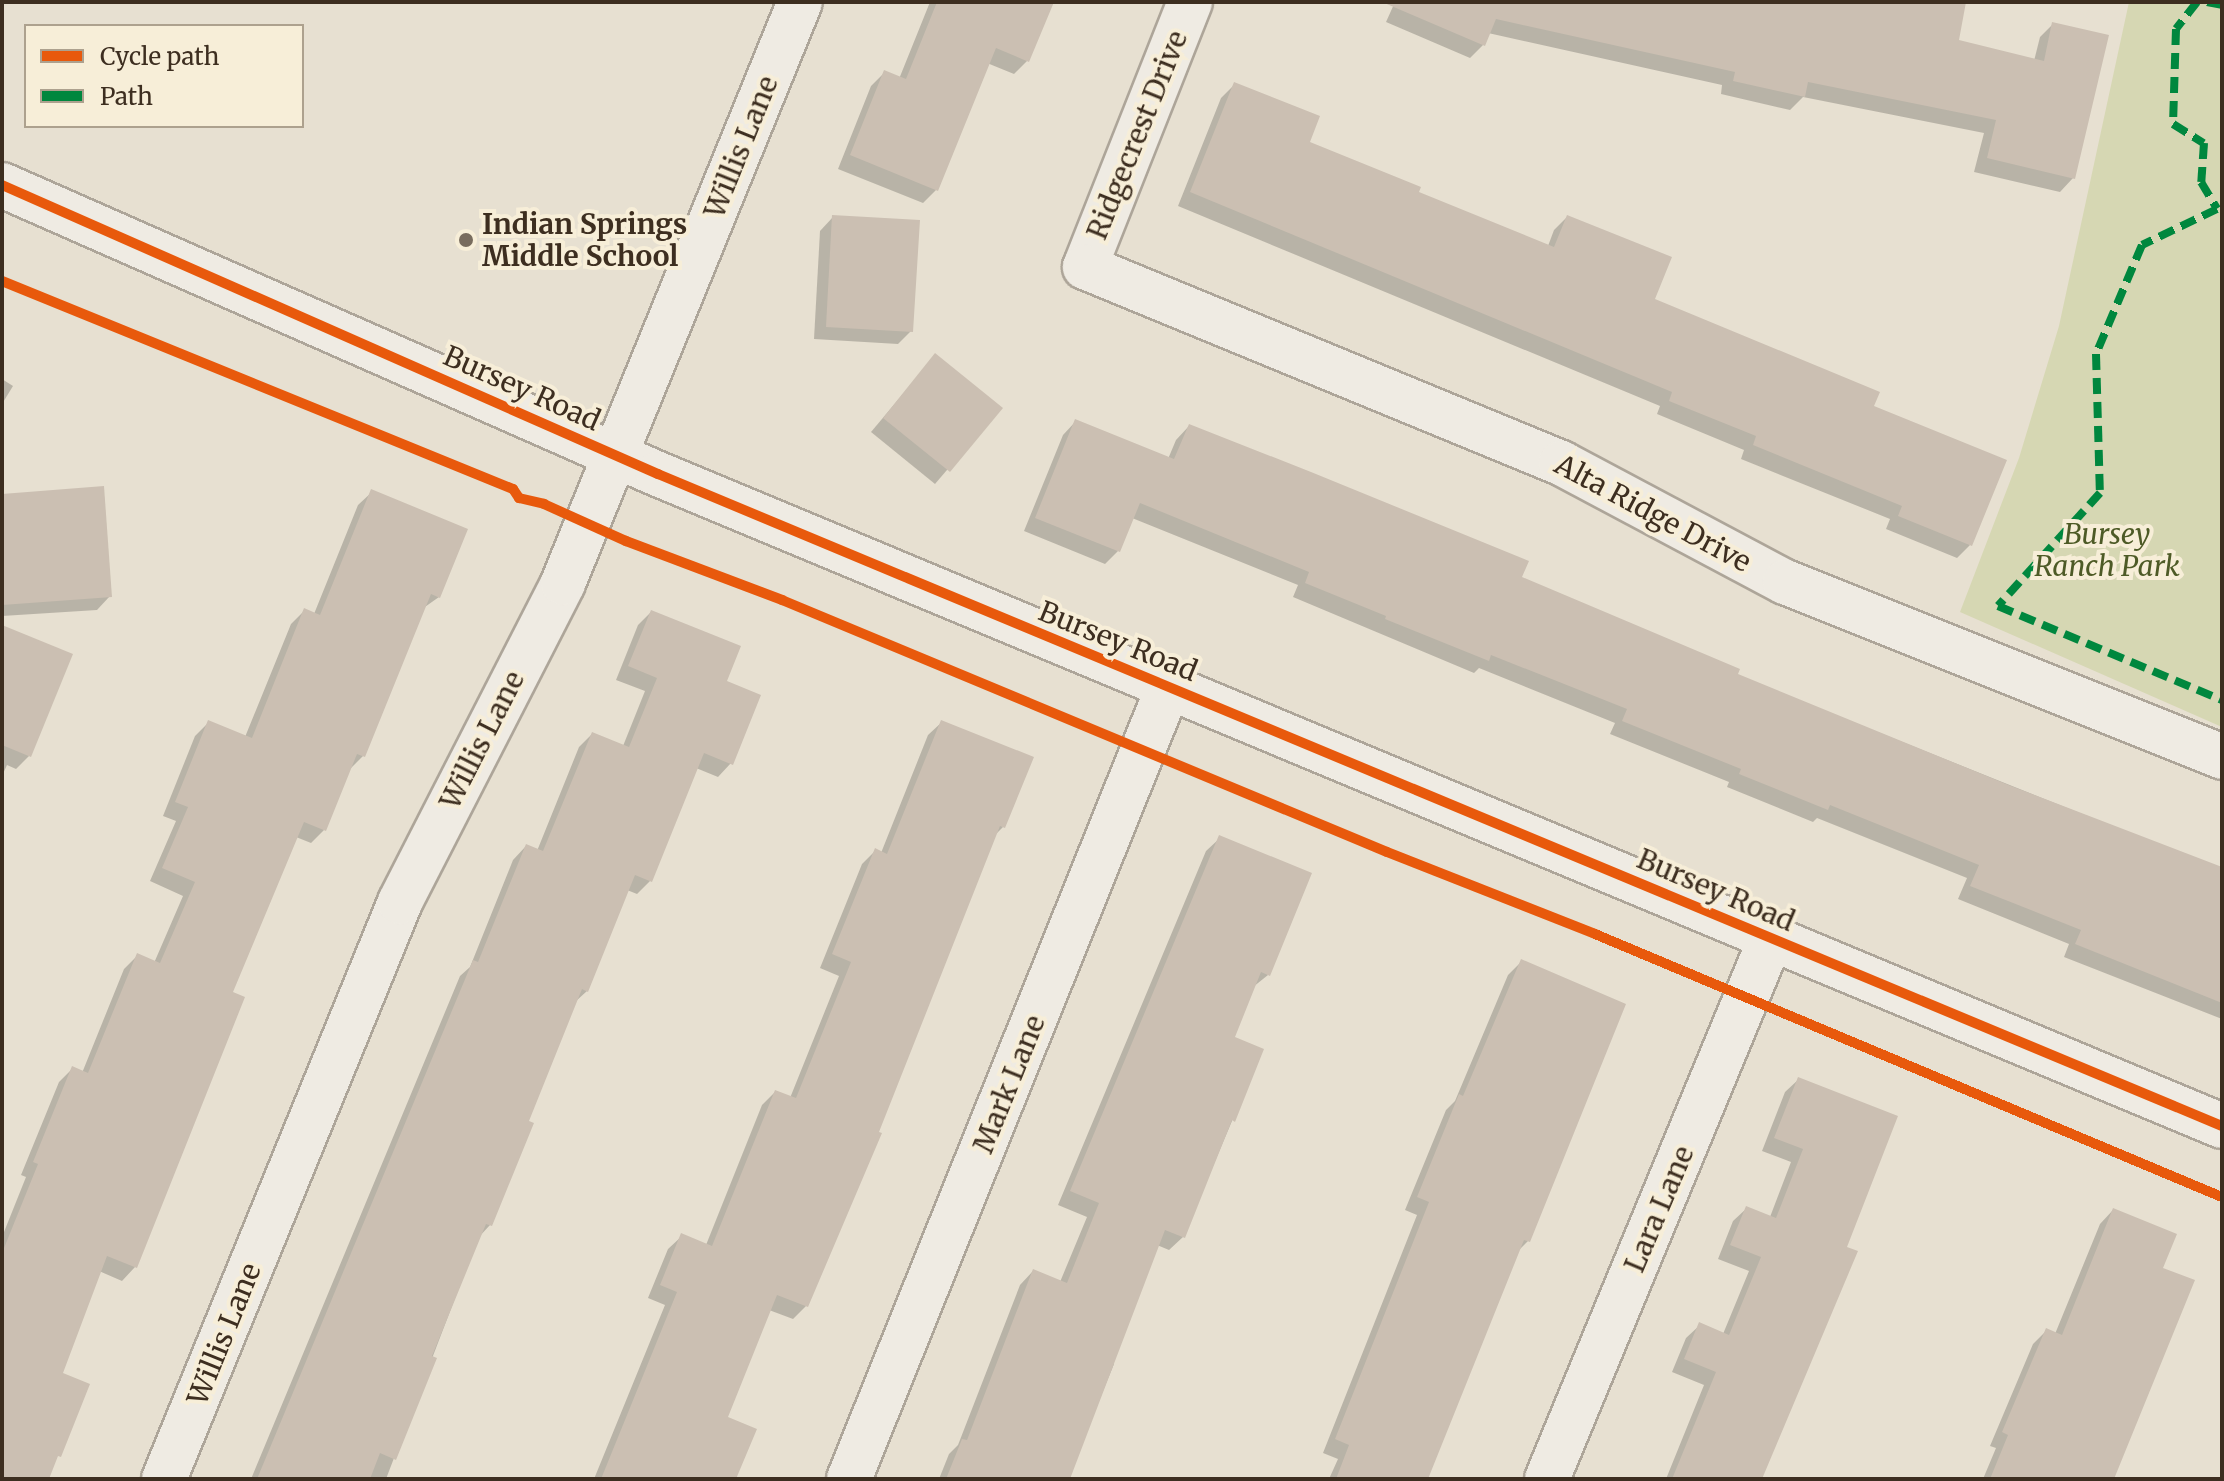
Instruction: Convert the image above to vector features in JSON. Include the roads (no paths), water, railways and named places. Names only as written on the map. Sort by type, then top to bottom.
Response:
[{"type":"street","name":"Willis Lane","points":[[164,1479],[400,902],[563,583],[800,2]]},
{"type":"street","name":"Ridgecrest Drive","points":[[1085,267],[1190,2]]},
{"type":"street","name":"Bursey Road","points":[[2,185],[616,456],[2222,1126]]},
{"type":"street","name":"Alta Ridge Drive","points":[[1085,267],[1561,463],[1785,582],[2222,757]]},
{"type":"street","name":"Mark Lane","points":[[849,1479],[1168,688]]},
{"type":"street","name":"Lara Lane","points":[[1547,1479],[1771,938]]},
{"type":"place","name":"Indian Springs Middle School","points":[[466,240]]},
{"type":"park label","name":"Bursey Ranch Park","points":[[2107,550]]}]
